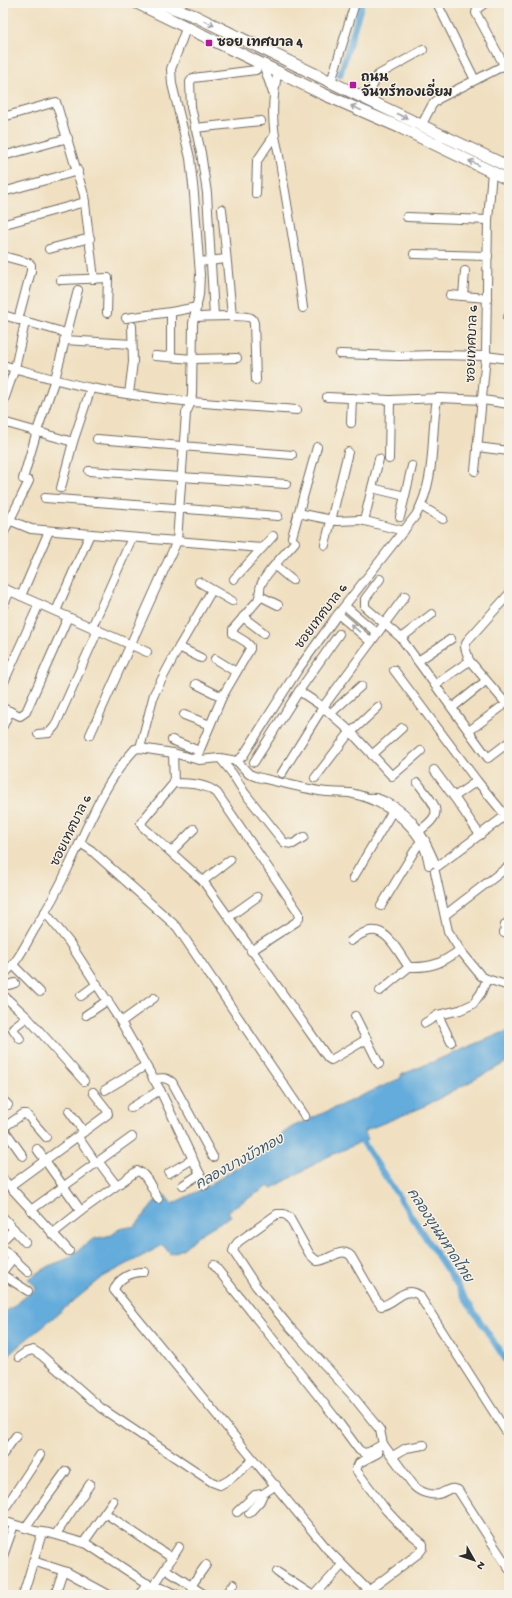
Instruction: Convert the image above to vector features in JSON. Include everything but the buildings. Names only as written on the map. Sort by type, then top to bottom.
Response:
[{"type":"main road","points":[[137,3],[187,26],[321,93],[509,180]]},
{"type":"main road","points":[[160,3],[195,16],[421,126],[509,166]]},
{"type":"main road","points":[[436,145],[440,134]]},
{"type":"street","points":[[331,82],[355,3]]},
{"type":"street","points":[[436,3],[475,80]]},
{"type":"street","points":[[421,126],[434,101],[506,64],[476,12],[477,9],[485,3]]},
{"type":"street","points":[[90,735],[177,541],[186,413],[191,402],[194,317],[199,294],[199,262],[191,165],[172,84],[171,69],[187,26]]},
{"type":"street","points":[[366,99],[378,75],[423,50]]},
{"type":"street","points":[[214,316],[207,193],[201,153],[190,107],[190,82],[193,78],[256,70],[262,64],[273,94]]},
{"type":"street","points":[[278,71],[273,94],[274,136],[278,150],[297,263],[302,308]]},
{"type":"street","points":[[3,117],[56,102],[78,171],[85,202],[94,279]]},
{"type":"street","points":[[178,107],[190,107]]},
{"type":"street","points":[[195,128],[261,121]]},
{"type":"street","points":[[256,194],[257,161],[274,136]]},
{"type":"street","points":[[3,156],[68,138]]},
{"type":"street","points":[[3,192],[78,171]]},
{"type":"street","name":"ซอยเทศบาล 6","points":[[232,773],[240,764],[243,756],[296,671],[338,614],[404,531],[421,506],[427,491],[432,465],[437,399],[483,400],[486,356],[488,220],[492,171]]},
{"type":"street","points":[[3,226],[5,224],[85,202]]},
{"type":"street","points":[[222,209],[232,316]]},
{"type":"street","points":[[408,217],[488,220]]},
{"type":"street","points":[[49,249],[90,238]]},
{"type":"street","points":[[414,254],[488,256]]},
{"type":"street","points":[[3,256],[29,262],[31,265],[15,368],[3,403]]},
{"type":"street","points":[[199,262],[226,259]]},
{"type":"street","points":[[463,296],[466,271]]},
{"type":"street","points":[[61,280],[108,278],[107,313]]},
{"type":"street","points":[[4,531],[26,480],[37,431],[54,379],[78,290]]},
{"type":"street","points":[[450,295],[487,298]]},
{"type":"street","points":[[126,318],[197,308]]},
{"type":"street","points":[[171,312],[171,357]]},
{"type":"street","points":[[3,315],[65,336],[132,344]]},
{"type":"street","points":[[194,317],[250,317],[254,323],[256,380]]},
{"type":"street","points":[[129,394],[133,362],[132,326]]},
{"type":"street","points":[[340,354],[486,356],[509,359]]},
{"type":"street","points":[[154,356],[193,359],[237,358]]},
{"type":"street","points":[[3,365],[91,388],[129,394],[191,402],[297,410]]},
{"type":"street","points":[[61,488],[73,442],[91,388]]},
{"type":"street","points":[[327,397],[390,400],[437,399]]},
{"type":"street","points":[[351,423],[352,398]]},
{"type":"street","points":[[389,459],[390,400]]},
{"type":"street","points":[[475,471],[483,400],[509,404]]},
{"type":"street","points":[[3,422],[73,442]]},
{"type":"street","points":[[97,439],[292,455]]},
{"type":"street","points":[[196,759],[222,697],[250,649],[250,646],[246,642],[232,632],[235,625],[258,600],[260,596],[260,586],[293,540],[298,513],[317,447]]},
{"type":"street","points":[[477,447],[509,451]]},
{"type":"street","points":[[325,545],[348,452]]},
{"type":"street","points":[[364,521],[379,459]]},
{"type":"street","points":[[400,517],[412,466]]},
{"type":"street","points":[[89,471],[286,484]]},
{"type":"street","points":[[372,488],[405,496]]},
{"type":"street","points":[[45,498],[278,516]]},
{"type":"street","points":[[421,506],[443,519]]},
{"type":"street","points":[[298,513],[331,520],[364,521],[404,531]]},
{"type":"street","points":[[10,520],[31,529],[262,548]]},
{"type":"street","points":[[21,596],[49,531]]},
{"type":"street","points":[[56,611],[90,534]]},
{"type":"street","points":[[234,579],[273,536]]},
{"type":"street","points":[[38,734],[49,733],[55,726],[132,538]]},
{"type":"street","points":[[275,566],[292,580]]},
{"type":"street","points":[[380,580],[365,599],[365,606],[401,638],[488,758],[509,742]]},
{"type":"street","points":[[199,582],[232,601]]},
{"type":"street","points":[[3,606],[6,589],[147,652]]},
{"type":"street","points":[[212,590],[154,694],[140,748],[173,753],[196,759],[220,758],[240,764],[249,774],[257,777],[320,791],[349,793],[367,798],[377,797],[409,817],[423,841],[434,867],[448,931],[460,950],[481,976],[509,986]]},
{"type":"street","points":[[509,594],[467,641],[465,647],[469,660],[509,707]]},
{"type":"street","points":[[260,596],[278,605]]},
{"type":"street","points":[[282,773],[323,706],[405,596]]},
{"type":"street","points":[[3,684],[39,604]]},
{"type":"street","points":[[345,606],[377,634]]},
{"type":"street","points":[[338,614],[371,642]]},
{"type":"street","points":[[401,638],[432,614]]},
{"type":"street","points":[[3,726],[6,710],[20,716],[26,712],[68,617]]},
{"type":"street","points":[[243,617],[264,633]]},
{"type":"street","points":[[254,762],[299,690],[339,634]]},
{"type":"street","points":[[418,661],[450,639]]},
{"type":"street","points":[[179,647],[201,658]]},
{"type":"street","points":[[215,659],[236,672]]},
{"type":"street","points":[[435,685],[465,664]]},
{"type":"street","points":[[394,670],[476,780],[507,814],[434,867]]},
{"type":"street","points":[[196,684],[222,697]]},
{"type":"street","points":[[452,708],[482,684]]},
{"type":"street","points":[[331,713],[361,686]]},
{"type":"street","points":[[299,690],[331,713],[392,776],[421,751]]},
{"type":"street","points":[[315,778],[351,732],[378,707]]},
{"type":"street","points":[[469,731],[500,708]]},
{"type":"street","points":[[184,715],[210,725]]},
{"type":"street","points":[[372,755],[402,728]]},
{"type":"street","points":[[172,740],[199,751]]},
{"type":"street","name":"ซอยเทศบาล 6","points":[[3,975],[13,965],[45,912],[100,800],[128,757],[135,749],[140,748]]},
{"type":"street","points":[[173,753],[174,783],[141,823],[143,827],[203,882],[329,1059],[367,1038]]},
{"type":"street","points":[[220,758],[244,792],[285,843],[293,844],[304,837]]},
{"type":"street","points":[[434,770],[480,835]]},
{"type":"street","points":[[454,797],[476,780]]},
{"type":"street","points":[[174,783],[204,785],[211,788],[217,794],[299,913],[299,918],[296,922],[251,951]]},
{"type":"street","points":[[418,783],[434,806],[436,815],[418,832]]},
{"type":"street","points":[[353,878],[394,808]]},
{"type":"street","points":[[171,852],[194,828]]},
{"type":"street","points":[[381,906],[418,845],[423,841]]},
{"type":"street","points":[[80,843],[91,850],[177,927],[305,1116]]},
{"type":"street","points":[[203,882],[230,860]]},
{"type":"street","points":[[445,915],[509,866]]},
{"type":"street","points":[[229,917],[257,897]]},
{"type":"street","points":[[45,912],[69,942],[98,984],[121,1022],[160,1090],[205,1185]]},
{"type":"street","points":[[504,933],[505,925],[509,921]]},
{"type":"street","points":[[350,941],[371,930],[381,933],[393,944],[409,967]]},
{"type":"street","points":[[380,991],[409,967],[420,968],[435,966],[460,950]]},
{"type":"street","points":[[13,965],[40,992]]},
{"type":"street","points":[[425,1023],[438,1015],[460,1010],[473,1004],[481,993],[487,979]]},
{"type":"street","points":[[3,983],[9,985],[15,983]]},
{"type":"street","points":[[81,996],[98,984]]},
{"type":"street","points":[[3,995],[27,1017],[84,1081]]},
{"type":"street","points":[[121,1022],[154,998]]},
{"type":"street","points":[[86,1015],[108,1000]]},
{"type":"street","points":[[438,1015],[451,1042]]},
{"type":"street","points":[[355,1016],[379,1064]]},
{"type":"street","points":[[20,1039],[13,1029],[27,1017]]},
{"type":"street","points":[[105,1090],[121,1079],[145,1066]]},
{"type":"street","points":[[153,1079],[163,1078],[172,1082],[213,1157]]},
{"type":"street","points":[[131,1108],[160,1090]]},
{"type":"street","points":[[10,1186],[108,1114],[107,1110],[93,1092]]},
{"type":"street","points":[[69,1111],[97,1162],[116,1185]]},
{"type":"street","points":[[23,1156],[3,1128],[23,1114],[26,1114],[46,1137]]},
{"type":"street","points":[[31,1210],[132,1137]]},
{"type":"street","points":[[37,1149],[81,1210]]},
{"type":"street","points":[[169,1173],[193,1159]]},
{"type":"street","points":[[52,1234],[81,1210],[137,1171],[141,1171],[158,1199]]},
{"type":"street","points":[[183,1185],[200,1174]]},
{"type":"street","points":[[3,1179],[69,1251]]},
{"type":"street","points":[[509,1436],[419,1295],[414,1292],[406,1292],[386,1305],[381,1306],[348,1253],[343,1252],[321,1261],[317,1261],[310,1254],[289,1217],[284,1214],[277,1214],[238,1242],[235,1246],[233,1251],[261,1291],[288,1325],[352,1395],[380,1430],[385,1446],[417,1489],[437,1494],[450,1488],[458,1490],[509,1569]]},
{"type":"street","points":[[3,1217],[25,1242]]},
{"type":"street","points":[[3,1240],[14,1229]]},
{"type":"street","points":[[3,1249],[28,1272]]},
{"type":"street","points":[[3,1270],[13,1258]]},
{"type":"street","points":[[214,1265],[334,1416],[359,1450],[364,1453],[385,1446]]},
{"type":"street","points":[[144,1272],[136,1271],[126,1276],[116,1285],[114,1290],[328,1550],[368,1594],[418,1553],[423,1544],[400,1525],[386,1510],[356,1470],[356,1466],[359,1463],[385,1446]]},
{"type":"street","points":[[3,1275],[28,1291]]},
{"type":"street","points":[[19,1357],[26,1352],[33,1350],[101,1408],[212,1482],[220,1485],[229,1480],[253,1460]]},
{"type":"street","points":[[3,1454],[16,1436]]},
{"type":"street","points":[[393,1456],[406,1448],[424,1445]]},
{"type":"street","points":[[3,1511],[40,1455]]},
{"type":"street","points":[[25,1528],[66,1471]]},
{"type":"street","points":[[56,1534],[90,1484]]},
{"type":"street","points":[[237,1512],[254,1495],[263,1494],[276,1485]]},
{"type":"street","points":[[249,1513],[260,1501],[263,1494]]},
{"type":"street","points":[[84,1542],[113,1501]]},
{"type":"street","points":[[104,1513],[172,1558]]},
{"type":"street","points":[[3,1521],[42,1533],[56,1534],[84,1542],[154,1589]]},
{"type":"street","points":[[3,1556],[14,1524]]},
{"type":"street","points":[[23,1595],[42,1533]]},
{"type":"street","points":[[154,1589],[179,1546]]},
{"type":"street","points":[[33,1561],[63,1571],[109,1595]]},
{"type":"street","points":[[191,1586],[206,1565]]},
{"type":"street","points":[[277,1572],[314,1595],[342,1565]]},
{"type":"street","points":[[165,1569],[205,1595]]},
{"type":"street","points":[[55,1595],[63,1571]]},
{"type":"street","points":[[226,1595],[234,1584]]},
{"type":"street","points":[[139,1595],[162,1587],[177,1595]]},
{"type":"water","points":[[509,1030],[509,1061],[423,1107],[364,1131],[368,1139],[327,1157],[271,1189],[269,1186],[227,1211],[231,1216],[197,1236],[183,1249],[170,1254],[163,1245],[103,1277],[3,1360],[3,1314],[37,1288],[28,1279],[51,1265],[67,1259],[93,1239],[112,1235],[119,1229],[135,1226],[155,1202],[165,1195],[172,1204],[204,1188],[278,1143],[276,1138],[292,1127],[401,1078],[401,1075]]},
{"type":"waterway","points":[[340,75],[362,3]]},
{"type":"waterway","name":"คลองขุนมหาดไทย","points":[[359,1136],[509,1365]]},
{"type":"place","name":"ซอย เทศบาล 4","points":[[209,43]]},
{"type":"place","name":"ถนน จันทร์ทองเอี่ยม","points":[[353,85]]},
{"type":"water label","name":"คลองบางบัวทอง","points":[[240,1163]]}]
